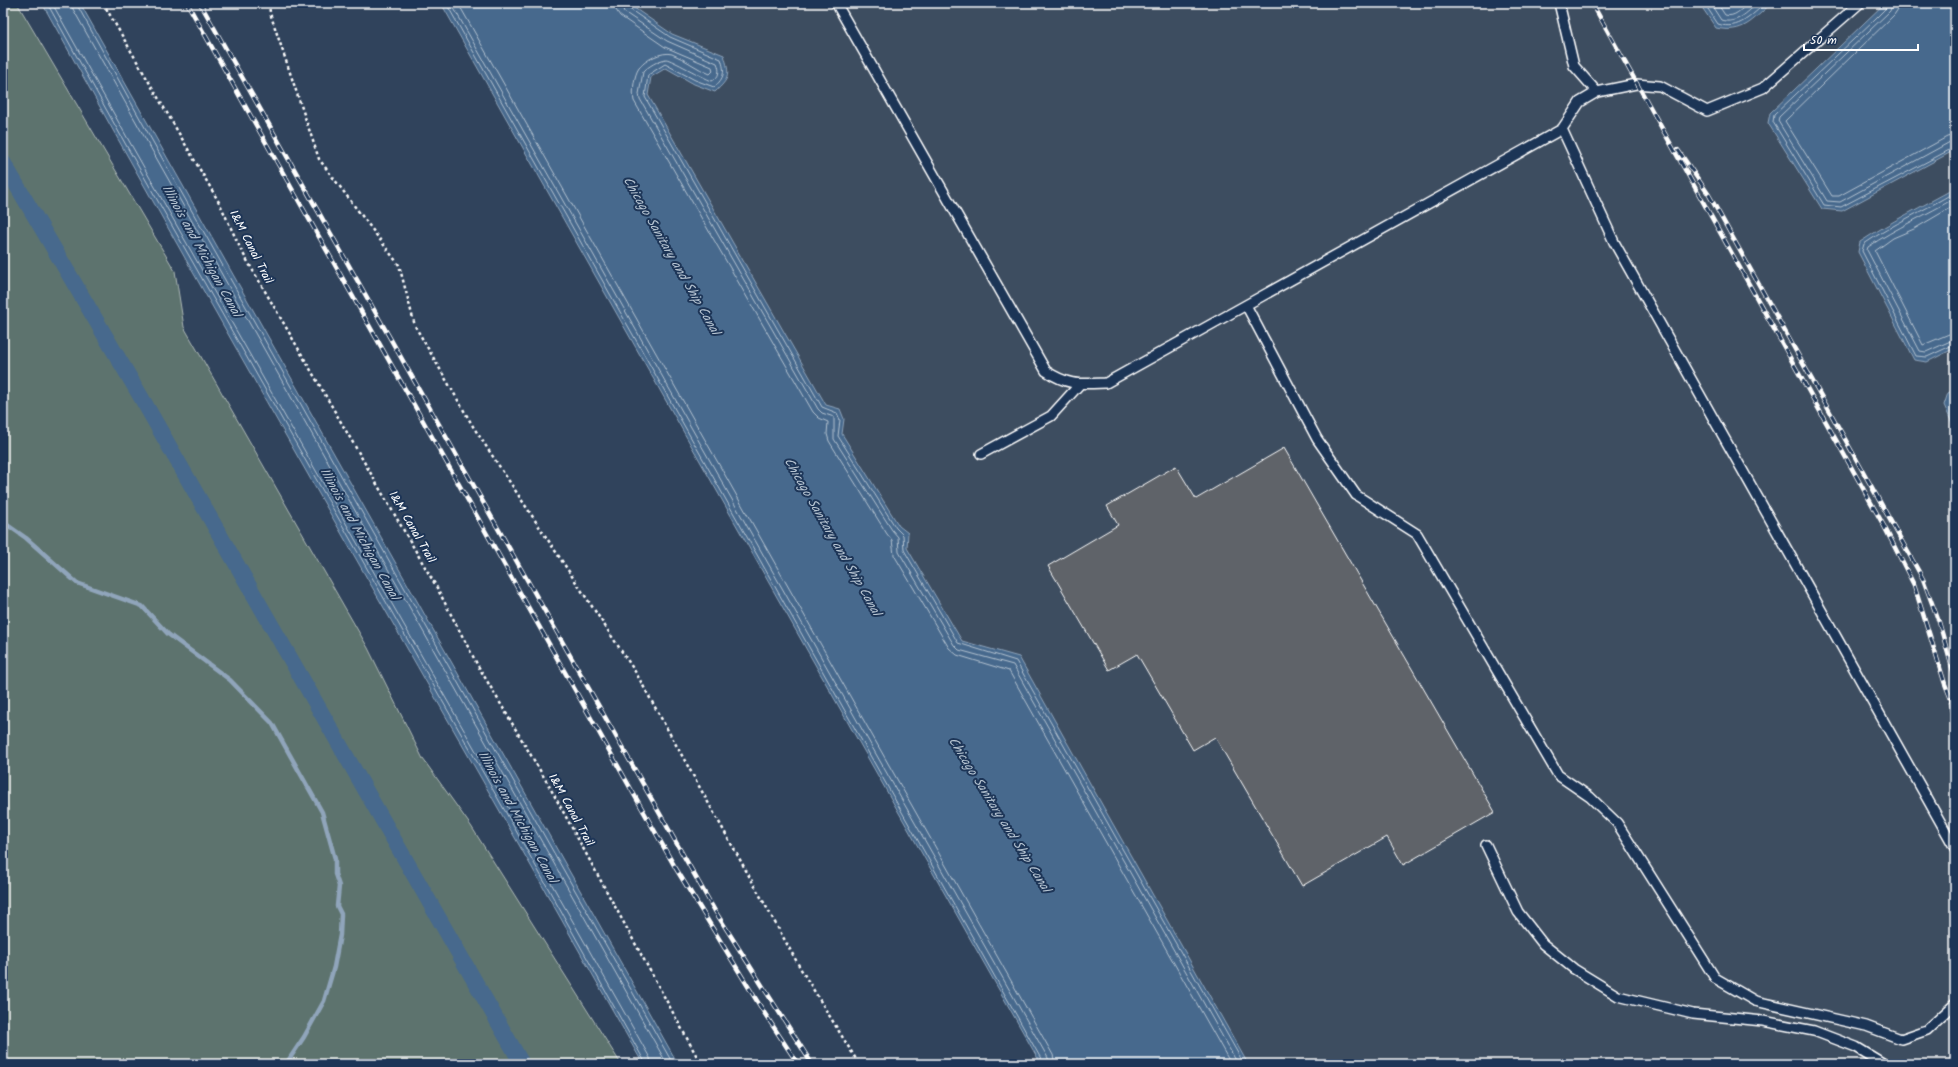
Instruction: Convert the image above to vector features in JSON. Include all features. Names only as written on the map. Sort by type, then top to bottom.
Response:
[{"type":"lane","points":[[836,3],[1046,371],[1061,381],[1080,384],[1106,383],[1562,129],[1580,102],[1597,92],[1636,84],[1660,86],[1707,111],[1763,88],[1860,3]]},
{"type":"lane","points":[[1560,3],[1574,66],[1597,92]]},
{"type":"lane","points":[[1562,129],[1614,242],[1955,848]]},
{"type":"lane","points":[[1246,305],[1317,439],[1356,495],[1417,534],[1558,775],[1590,797],[1617,823],[1716,978],[1755,1001],[1866,1026],[1901,1039],[1927,1030],[1955,1004]]},
{"type":"lane","points":[[981,454],[1052,416],[1080,384]]},
{"type":"lane","points":[[1486,845],[1518,912],[1543,944],[1574,969],[1618,996],[1693,1014],[1763,1021],[1814,1031],[1856,1048],[1884,1064]]},
{"type":"path","name":"I&M Canal Trail","points":[[103,3],[220,204],[241,250],[264,291],[288,329],[408,538],[477,664],[548,784],[701,1064]]},
{"type":"path","points":[[269,3],[270,13],[319,159],[399,266],[418,333],[474,428],[636,673],[802,971],[859,1064]]},
{"type":"shaded area","points":[[627,3],[1955,3],[1955,1064],[1248,1064],[1019,657],[962,641],[907,548],[908,533],[899,526],[842,434],[844,419],[840,409],[826,405],[648,95],[651,77],[666,68],[694,84],[724,55],[672,34]]},
{"type":"green space","points":[[3,3],[17,3],[175,271],[184,327],[368,648],[423,759],[471,826],[621,1064],[3,1064]]},
{"type":"water","name":"Illinois and Michigan Canal","points":[[42,3],[80,3],[678,1064],[643,1064],[191,269]]},
{"type":"water","name":"Chicago Sanitary and Ship Canal","points":[[441,3],[627,3],[672,34],[724,55],[728,72],[724,83],[715,92],[694,84],[666,68],[651,77],[648,95],[826,405],[840,409],[844,419],[842,434],[899,526],[908,533],[907,548],[962,641],[1019,657],[1248,1064],[1041,1064]]},
{"type":"water","points":[[1699,3],[1772,3],[1747,24],[1734,29],[1726,29],[1716,28]]},
{"type":"water","points":[[1885,3],[1955,3],[1955,150],[1842,211],[1822,209],[1768,123],[1770,113]]},
{"type":"water","points":[[1955,188],[1955,348],[1927,362],[1914,360],[1858,252],[1860,242]]},
{"type":"water","points":[[1955,389],[1955,430],[1944,405],[1948,393]]},
{"type":"building","points":[[1284,448],[1495,812],[1403,865],[1387,837],[1302,886],[1215,737],[1193,750],[1137,654],[1109,670],[1048,566],[1118,525],[1107,506],[1176,466],[1196,499]]},
{"type":"waterway","points":[[3,162],[141,397],[522,1064]]},
{"type":"waterway","points":[[3,522],[26,538],[77,583],[142,606],[168,634],[230,680],[272,723],[322,812],[335,859],[335,874],[339,886],[337,906],[341,914],[340,935],[334,967],[324,1001],[304,1037],[286,1064]]},
{"type":"railway","points":[[187,3],[675,867],[765,1014],[798,1064]]},
{"type":"railway","points":[[200,3],[715,911],[812,1064]]},
{"type":"railway","points":[[1592,3],[1884,526],[1914,585],[1945,684],[1955,709]]},
{"type":"railway","points":[[1678,150],[1709,195],[1923,579],[1939,622],[1955,678]]},
{"type":"railway","points":[[1951,703],[1955,719]]}]
